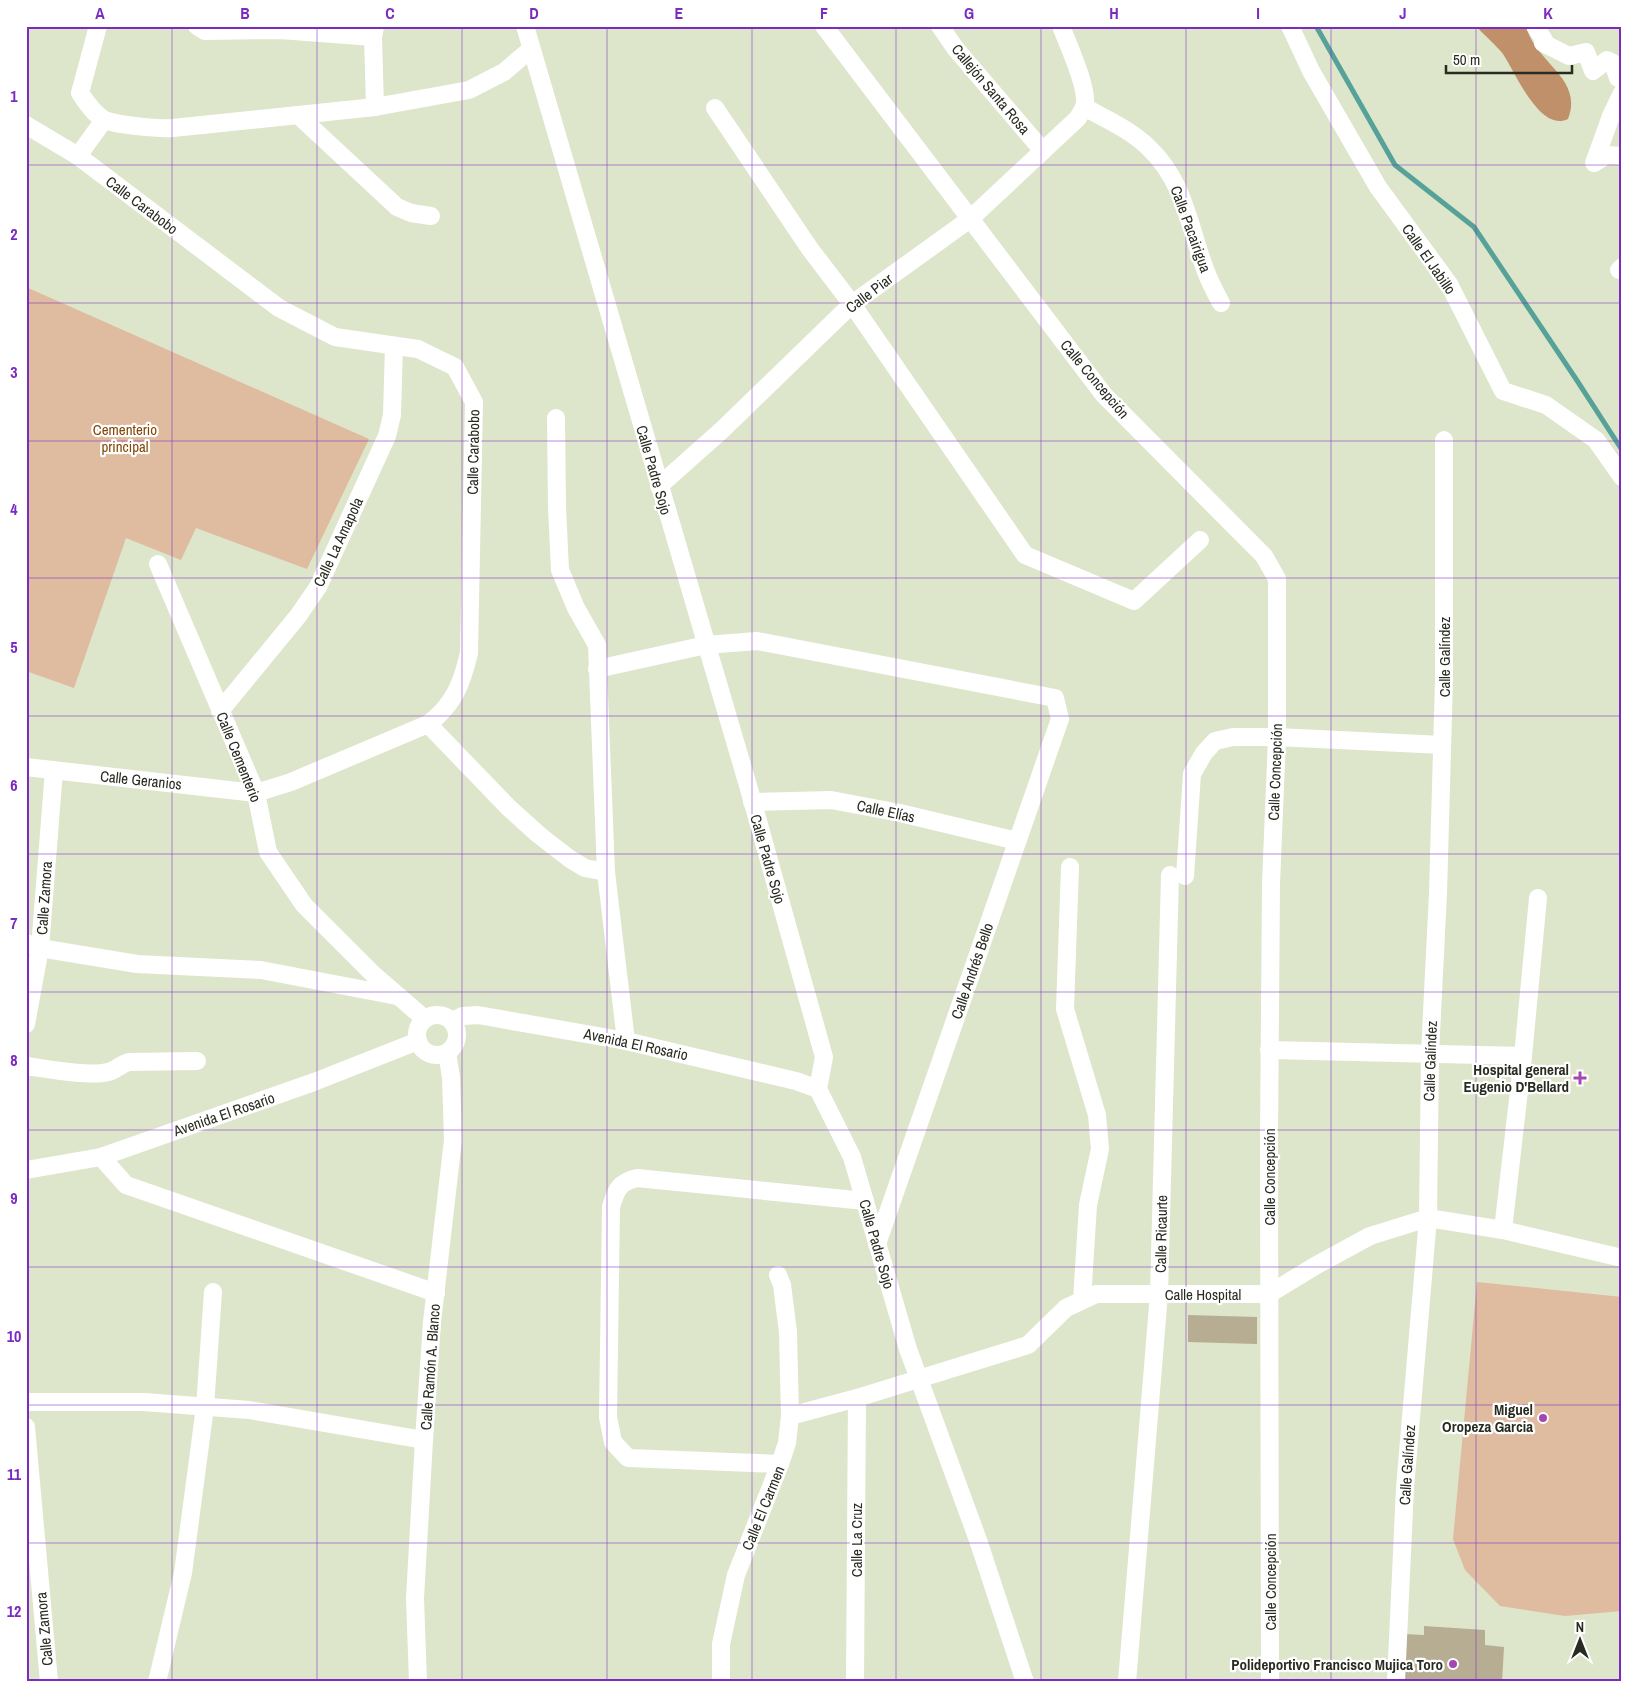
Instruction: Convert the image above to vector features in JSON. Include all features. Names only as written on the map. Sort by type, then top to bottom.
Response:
[{"type":"street","points":[[98,26],[80,93],[104,120],[155,129],[375,107],[469,90],[504,72],[531,49]]},
{"type":"street","points":[[197,26],[205,31],[279,28],[374,31],[375,107]]},
{"type":"street","name":"Calle Padre Sojo","points":[[525,26],[752,802],[824,1057],[818,1089],[852,1157],[908,1349],[978,1540],[1025,1682]]},
{"type":"street","name":"Calle Concepción","points":[[824,26],[1104,395],[1264,556],[1277,580],[1277,737],[1270,884],[1270,1682]]},
{"type":"street","name":"Callejón Santa Rosa","points":[[940,26],[955,48],[1043,151]]},
{"type":"street","points":[[1061,26],[1082,86],[1085,97],[1084,107]]},
{"type":"street","name":"Calle El Jabillo","points":[[1290,26],[1311,71],[1378,187],[1449,284],[1502,390],[1546,405],[1596,440],[1622,476]]},
{"type":"street","points":[[1535,26],[1544,40],[1543,43],[1569,56],[1586,52],[1593,71],[1607,60],[1613,63],[1618,78],[1622,79]]},
{"type":"street","points":[[1622,93],[1611,116],[1594,163],[1607,155],[1622,156]]},
{"type":"street","name":"Calle Piar","points":[[659,486],[722,430],[852,304],[970,220],[1078,118],[1084,107]]},
{"type":"street","name":"Calle Pacairigua","points":[[1084,107],[1136,136],[1150,148],[1164,165],[1180,192],[1205,269],[1221,304]]},
{"type":"street","points":[[715,108],[810,249],[852,304],[1025,555],[1134,602],[1200,540]]},
{"type":"street","points":[[298,114],[397,208],[411,213],[431,216]]},
{"type":"street","points":[[78,156],[104,120]]},
{"type":"street","name":"Calle Carabobo","points":[[26,125],[78,156],[279,308],[335,338],[418,349],[455,367],[474,402],[469,653],[458,690],[443,713],[428,724],[291,782],[256,793]]},
{"type":"street","name":"Calle La Amapola","points":[[220,711],[298,616],[318,587],[387,436],[392,415],[394,346]]},
{"type":"street","points":[[556,418],[560,570],[576,608],[597,645],[606,872],[626,1041]]},
{"type":"street","name":"Calle Galíndez","points":[[1396,1682],[1405,1488],[1428,1218],[1430,1053],[1438,893],[1444,680],[1444,440]]},
{"type":"street","name":"Calle Cementerio","points":[[158,564],[256,793],[268,852],[304,905],[374,975],[425,1019]]},
{"type":"street","name":"Calle Andrés Bello","points":[[706,645],[757,641],[1055,698],[1060,719],[878,1244]]},
{"type":"street","points":[[597,669],[706,645]]},
{"type":"street","points":[[428,724],[508,807],[539,835],[585,868],[606,872]]},
{"type":"street","name":"Calle Ricaurte","points":[[1127,1682],[1160,1294],[1177,876],[1192,774],[1204,753],[1215,741],[1233,736],[1442,745]]},
{"type":"street","name":"Calle Geranios","points":[[26,767],[256,793]]},
{"type":"street","name":"Calle Zamora","points":[[26,1024],[33,945],[54,770]]},
{"type":"street","name":"Calle Elías","points":[[752,802],[831,800],[900,813],[1017,841]]},
{"type":"street","points":[[1070,867],[1065,1009],[1097,1115],[1100,1149],[1088,1205],[1082,1300]]},
{"type":"street","points":[[1502,1230],[1523,1056],[1538,898]]},
{"type":"street","points":[[33,945],[137,964],[261,970],[400,997]]},
{"type":"street","name":"Avenida El Rosario","points":[[425,1019],[440,1015],[452,1021],[464,1016],[478,1015],[626,1041],[796,1081],[818,1089]]},
{"type":"street","points":[[425,1019],[418,1029],[418,1041],[423,1050],[428,1054],[438,1056],[447,1053],[454,1047],[457,1039],[457,1030],[452,1021]]},
{"type":"street","name":"Avenida El Rosario","points":[[26,1170],[100,1157],[314,1082],[418,1041]]},
{"type":"street","points":[[1269,1050],[1523,1056]]},
{"type":"street","name":"Calle Ramón A. Blanco","points":[[418,1682],[415,1598],[424,1440],[436,1293],[453,1140],[451,1077],[447,1053]]},
{"type":"street","points":[[26,1066],[95,1074],[110,1072],[121,1064],[129,1062],[197,1060]]},
{"type":"street","points":[[100,1157],[126,1185],[436,1293]]},
{"type":"street","points":[[780,1464],[628,1458],[613,1442],[608,1417],[611,1207],[613,1200],[616,1192],[626,1181],[637,1178],[865,1201]]},
{"type":"street","points":[[1269,1294],[1370,1236],[1428,1218],[1502,1230],[1622,1258]]},
{"type":"street","name":"Calle El Carmen","points":[[720,1682],[721,1644],[736,1575],[787,1443],[790,1416],[788,1332],[782,1285],[778,1275]]},
{"type":"street","points":[[157,1682],[183,1573],[205,1407],[213,1292]]},
{"type":"street","name":"Calle Hospital","points":[[790,1416],[857,1398],[1028,1345],[1066,1308],[1096,1294],[1269,1294]]},
{"type":"street","name":"Calle La Cruz","points":[[855,1682],[857,1398]]},
{"type":"street","points":[[26,1402],[144,1402],[249,1410],[424,1440]]},
{"type":"street","name":"Calle Zamora","points":[[26,1427],[31,1534],[49,1682]]},
{"type":"green space","name":"Cementerio principal","points":[[26,287],[369,439],[307,569],[196,528],[181,560],[126,538],[74,688],[26,671]]},
{"type":"green space","name":"Miguel Oropeza Garcia","points":[[1477,1282],[1622,1297],[1622,1611],[1565,1616],[1500,1606],[1465,1570],[1453,1539]]},
{"type":"shaded area","points":[[1476,26],[1526,26],[1531,39],[1564,81],[1569,92],[1571,105],[1568,119],[1558,121],[1548,117],[1538,109],[1521,86],[1503,54]]},
{"type":"building","points":[[1188,1315],[1257,1317],[1257,1344],[1188,1342]]},
{"type":"building","name":"Polideportivo Francisco Mujica Toro","points":[[1424,1626],[1485,1630],[1485,1645],[1504,1647],[1502,1682],[1402,1682],[1404,1634],[1424,1635]]},
{"type":"waterway","points":[[1316,26],[1395,165],[1474,227],[1622,450]]},
{"type":"place","name":"Hospital general Eugenio D'Bellard","points":[[1580,1078]]},
{"type":"place","name":"Miguel Oropeza Garcia","points":[[1543,1418]]},
{"type":"place","name":"Polideportivo Francisco Mujica Toro","points":[[1453,1664]]}]
